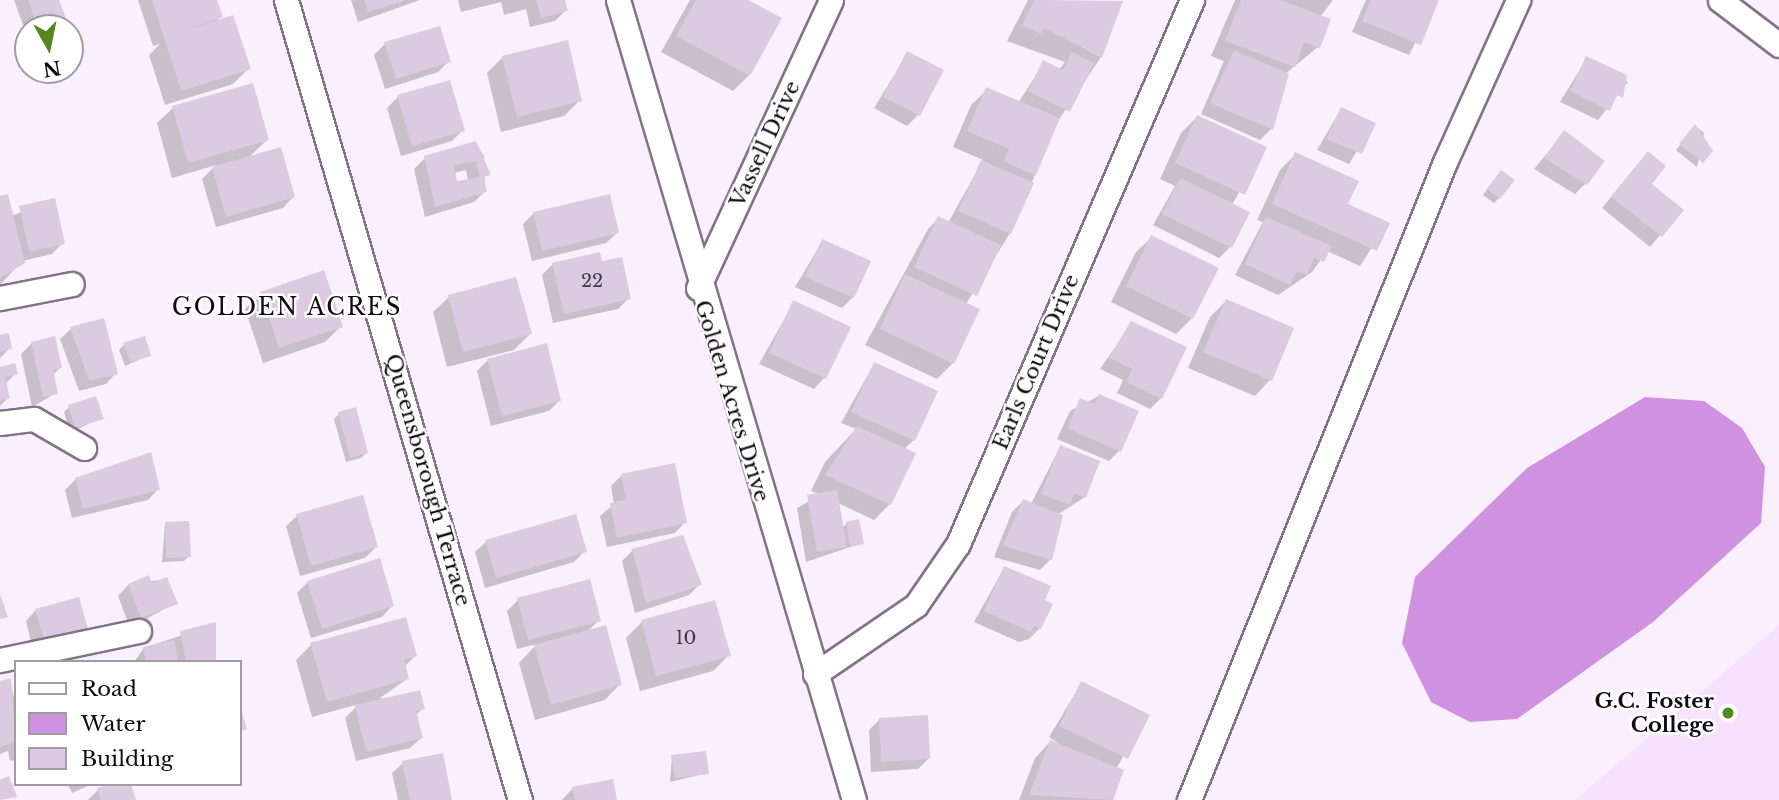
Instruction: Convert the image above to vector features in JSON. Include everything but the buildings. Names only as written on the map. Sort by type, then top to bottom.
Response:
[{"type":"street","name":"Queensborough Terrace","points":[[286,0],[520,800]]},
{"type":"street","name":"Golden Acres Drive","points":[[618,0],[698,288],[854,800]]},
{"type":"street","name":"Vassell Drive","points":[[698,288],[831,0]]},
{"type":"street","name":"Earls Court Drive","points":[[815,674],[916,605],[958,544],[1192,0]]},
{"type":"street","points":[[1189,800],[1446,162],[1518,0]]},
{"type":"street","points":[[1720,0],[1779,46]]},
{"type":"street","points":[[0,298],[72,284]]},
{"type":"street","points":[[0,423],[34,419],[85,448]]},
{"type":"street","points":[[0,660],[139,631]]},
{"type":"shaded area","name":"G.C. Foster College","points":[[1779,625],[1779,800],[1575,800]]},
{"type":"water","points":[[1645,397],[1704,401],[1742,428],[1765,467],[1761,523],[1653,622],[1517,719],[1470,722],[1431,702],[1402,643],[1415,577],[1527,468]]},
{"type":"place","name":"G.C. Foster College","points":[[1728,713]]},
{"type":"district","name":"GOLDEN ACRES","points":[[287,307]]}]
